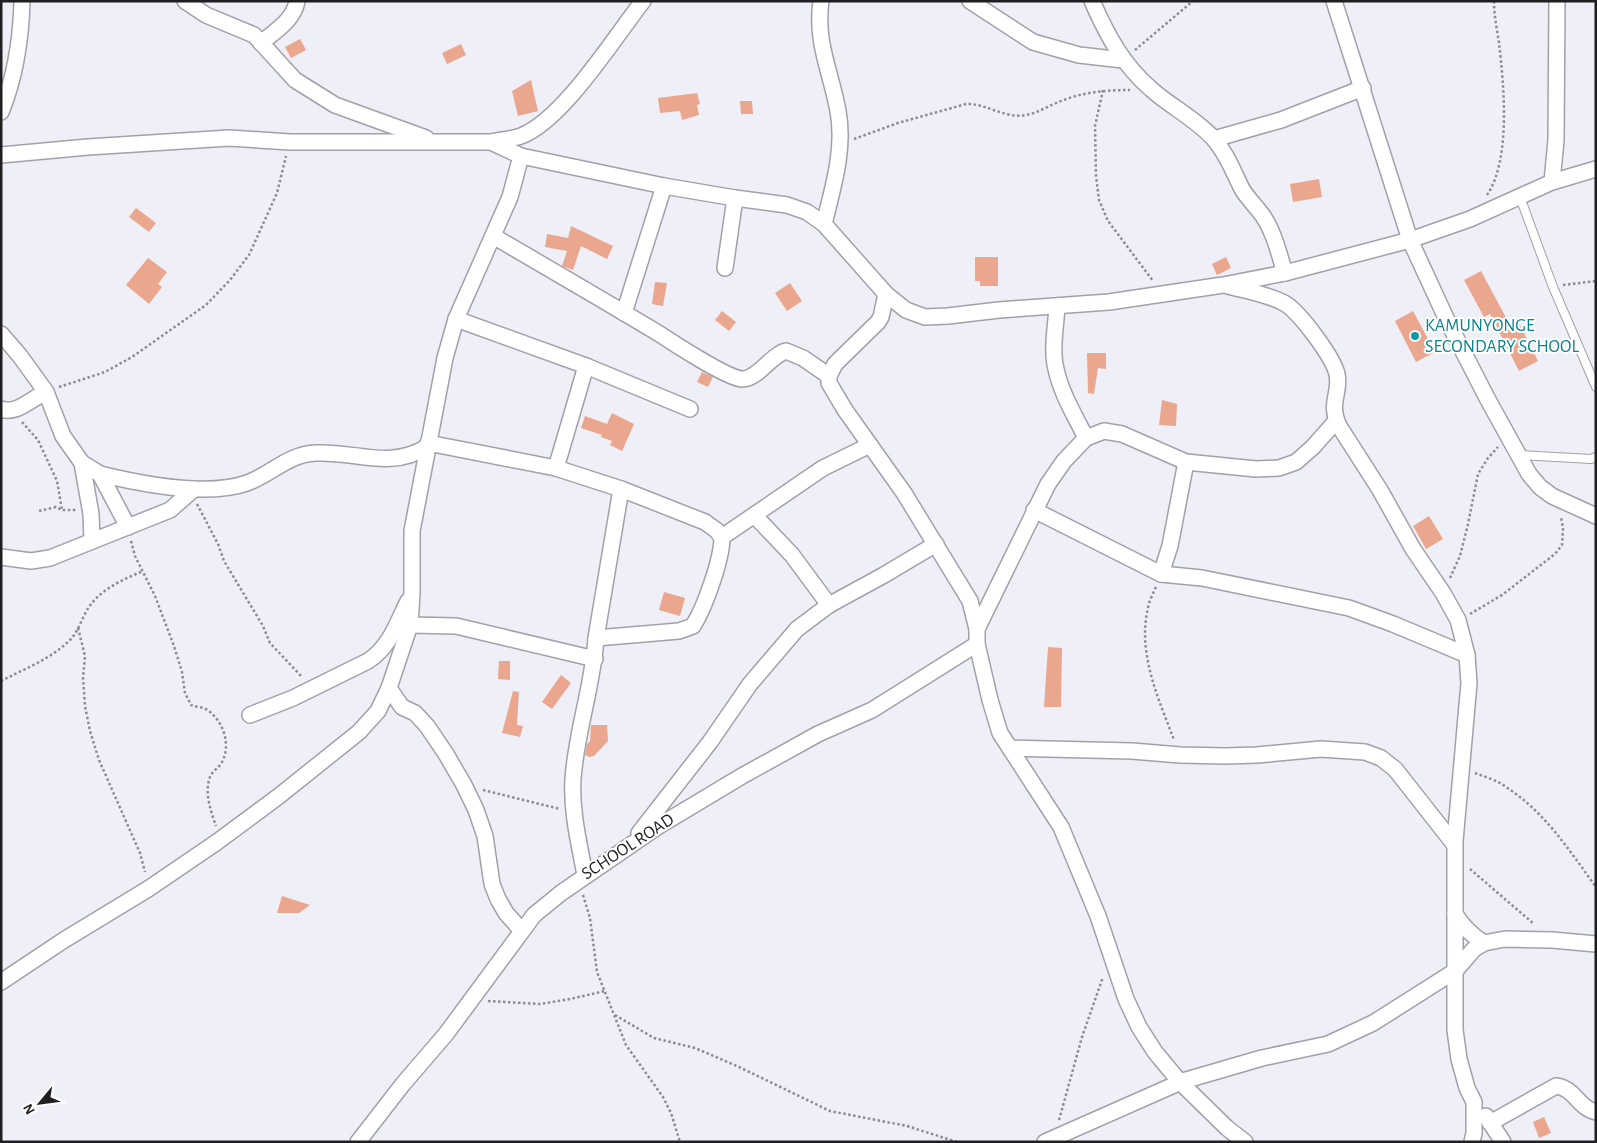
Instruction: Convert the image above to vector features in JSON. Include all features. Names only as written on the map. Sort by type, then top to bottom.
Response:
[{"type":"street","points":[[1,112],[6,100],[22,24],[22,1]]},
{"type":"street","points":[[185,1],[206,15],[254,35],[295,80],[335,105],[437,142]]},
{"type":"street","points":[[261,43],[288,19],[295,10],[297,1]]},
{"type":"street","points":[[1,155],[88,147],[229,138],[290,142],[491,142],[522,135],[548,120],[580,85],[643,1]]},
{"type":"street","points":[[821,1],[820,35],[838,112],[840,146],[839,167],[824,224]]},
{"type":"street","points":[[970,1],[1033,42],[1079,55],[1123,60]]},
{"type":"street","points":[[1092,1],[1107,34],[1123,60],[1151,89],[1214,139],[1224,152],[1247,196],[1264,217],[1285,273]]},
{"type":"street","points":[[1334,1],[1410,240],[1446,318],[1529,474],[1540,487],[1552,496],[1596,516]]},
{"type":"street","points":[[1552,182],[1557,131],[1557,1]]},
{"type":"street","points":[[1214,139],[1281,120],[1363,88]]},
{"type":"street","points":[[491,142],[522,156],[664,186],[787,205],[807,212],[824,224],[886,294],[906,310],[925,317],[1110,302],[1223,285],[1285,273],[1410,240],[1470,219],[1552,182],[1596,169]]},
{"type":"street","points":[[1,982],[64,940],[148,889],[220,840],[359,732],[378,711],[389,688],[410,625],[412,531],[445,358],[456,319],[510,197],[522,156]]},
{"type":"street","points":[[624,313],[664,186]]},
{"type":"street","points":[[725,268],[735,198]]},
{"type":"street","points":[[493,236],[731,376],[742,379],[749,377],[786,351],[803,358],[829,376]]},
{"type":"street","points":[[1223,285],[1272,297],[1286,304],[1319,340],[1334,364],[1337,374],[1338,386],[1334,403],[1336,421],[1458,620],[1466,655],[1469,683],[1455,850],[1455,1030],[1459,1059],[1467,1088],[1474,1102],[1503,1142]]},
{"type":"street","points":[[886,294],[878,322],[835,364],[829,376],[829,383],[904,494],[970,601],[977,628],[977,644],[1000,733],[1061,827],[1098,916],[1126,999],[1139,1027],[1155,1052],[1180,1082],[1227,1128],[1245,1142]]},
{"type":"street","points":[[1057,306],[1054,351],[1055,368],[1064,393],[1086,438]]},
{"type":"street","points":[[456,319],[586,366],[690,409]]},
{"type":"street","points":[[1,334],[20,356],[46,392],[63,436],[82,463],[100,474],[130,482],[192,490],[222,488],[246,483],[266,474],[289,459],[302,454],[317,453],[400,458],[416,454],[428,445],[556,468],[621,489],[705,522],[722,537],[722,548],[711,583],[694,626],[678,631],[596,638]]},
{"type":"street","points":[[556,468],[586,366]]},
{"type":"street","points":[[5,410],[46,392]]},
{"type":"street","points":[[977,628],[1048,484],[1064,461],[1086,438],[1104,431],[1122,434],[1186,462],[1256,469],[1279,468],[1296,462],[1314,447],[1336,421]]},
{"type":"street","points":[[722,537],[823,468],[870,445]]},
{"type":"street","points":[[1161,574],[1170,546],[1186,462]]},
{"type":"street","points":[[82,463],[91,514],[92,541]]},
{"type":"street","points":[[100,474],[128,527]]},
{"type":"street","points":[[581,877],[574,813],[573,779],[595,659],[596,638],[621,489]]},
{"type":"street","points":[[1,557],[31,561],[50,558],[170,510],[192,490]]},
{"type":"street","points":[[1034,510],[1161,574],[1202,578],[1349,608],[1393,624],[1466,655]]},
{"type":"street","points":[[754,515],[792,555],[829,605]]},
{"type":"street","points":[[631,844],[710,742],[750,684],[798,629],[829,605],[936,544]]},
{"type":"street","points":[[250,715],[312,688],[379,654],[388,643],[412,593]]},
{"type":"street","points":[[410,625],[456,626],[595,659]]},
{"type":"street","name":"SCHOOL ROAD","points":[[358,1142],[403,1084],[446,1034],[534,915],[581,877],[657,827],[742,776],[818,734],[872,710],[977,644]]},
{"type":"street","points":[[389,688],[402,707],[415,713],[427,726],[464,785],[476,810],[485,836],[492,884],[506,913],[522,931]]},
{"type":"street","points":[[1010,748],[1132,751],[1180,755],[1257,755],[1320,749],[1365,752],[1381,758],[1395,769],[1455,850]]},
{"type":"street","points":[[1455,914],[1462,926],[1472,936],[1484,943]]},
{"type":"street","points":[[1050,1140],[1180,1082],[1262,1058],[1328,1044],[1373,1023],[1455,971],[1474,949],[1484,943],[1505,940],[1552,940],[1596,944]]},
{"type":"street","points":[[1490,1123],[1556,1086],[1565,1087],[1589,1111],[1596,1112]]},
{"type":"street","points":[[1472,1142],[1474,1102]]},
{"type":"lane","points":[[1520,197],[1553,287],[1596,387]]},
{"type":"lane","points":[[1518,455],[1590,459],[1596,457]]},
{"type":"path","points":[[1123,60],[1194,1]]},
{"type":"path","points":[[1485,198],[1494,184],[1502,156],[1503,90],[1499,43],[1494,18],[1494,1]]},
{"type":"path","points":[[840,146],[898,123],[966,104],[975,104],[1005,115],[1024,116],[1064,100],[1103,90],[1151,89]]},
{"type":"path","points":[[1103,90],[1095,126],[1096,176],[1099,200],[1108,221],[1163,293]]},
{"type":"path","points":[[46,392],[105,372],[132,358],[206,306],[230,280],[249,254],[277,193],[290,142]]},
{"type":"path","points":[[1553,287],[1596,281]]},
{"type":"path","points":[[5,410],[22,422],[38,440],[57,481],[62,510]]},
{"type":"path","points":[[1443,593],[1460,556],[1478,474],[1488,458],[1509,436]]},
{"type":"path","points":[[192,490],[218,544],[224,561],[263,626],[270,643],[312,688]]},
{"type":"path","points":[[1458,620],[1502,595],[1555,554],[1562,545],[1563,529],[1561,516],[1552,496]]},
{"type":"path","points":[[39,510],[56,507],[62,510],[86,509],[91,514]]},
{"type":"path","points":[[128,527],[135,556],[155,596],[174,646],[187,698],[191,705],[208,710],[221,725],[226,735],[226,747],[222,762],[210,776],[208,794],[220,840]]},
{"type":"path","points":[[1,682],[44,659],[72,639],[90,606],[104,592],[127,577],[142,571]]},
{"type":"path","points":[[1161,574],[1148,608],[1145,628],[1146,650],[1155,688],[1180,755]]},
{"type":"path","points":[[78,628],[86,656],[83,678],[85,706],[90,731],[98,760],[140,853],[148,889]]},
{"type":"path","points":[[1462,767],[1505,785],[1533,806],[1551,825],[1596,887]]},
{"type":"path","points":[[464,785],[574,813]]},
{"type":"path","points":[[1455,850],[1552,940]]},
{"type":"path","points":[[581,877],[590,918],[598,972],[605,991],[631,1053],[663,1097],[671,1113],[680,1142]]},
{"type":"path","points":[[1050,1140],[1082,1037],[1111,954]]},
{"type":"path","points":[[471,1000],[540,1004],[605,991]]},
{"type":"path","points":[[615,1015],[654,1038],[695,1048],[740,1067],[830,1111],[907,1126],[957,1142]]},
{"type":"building","points":[[300,39],[306,50],[291,58],[285,47]]},
{"type":"building","points":[[461,44],[466,55],[447,64],[442,53]]},
{"type":"building","points":[[531,80],[538,111],[518,116],[512,91]]},
{"type":"building","points":[[697,93],[700,104],[697,105],[699,115],[682,120],[680,111],[660,113],[658,98]]},
{"type":"building","points":[[740,101],[752,101],[753,114],[741,114]]},
{"type":"building","points":[[1319,179],[1322,197],[1293,202],[1290,184]]},
{"type":"building","points":[[136,208],[156,223],[149,232],[129,217]]},
{"type":"building","points":[[571,226],[613,246],[607,259],[581,246],[573,270],[562,266],[567,251],[545,247],[547,234],[568,238]]},
{"type":"building","points":[[975,257],[998,257],[998,286],[980,286],[980,281],[975,281]]},
{"type":"building","points":[[1226,257],[1231,268],[1217,275],[1212,264]]},
{"type":"building","points":[[148,258],[167,272],[158,284],[162,287],[149,304],[126,285]]},
{"type":"building","points":[[1481,271],[1510,325],[1518,321],[1538,361],[1519,371],[1490,314],[1484,317],[1464,280]]},
{"type":"building","points":[[655,282],[667,283],[663,306],[652,304]]},
{"type":"building","points":[[790,283],[802,301],[787,311],[775,293]]},
{"type":"building","points":[[722,311],[736,322],[729,331],[715,320]]},
{"type":"building","name":"KAMUNYONGE SECONDARY SCHOOL","points":[[1413,311],[1435,352],[1416,362],[1395,321]]},
{"type":"building","points":[[1087,353],[1106,353],[1106,369],[1098,368],[1094,394],[1088,393]]},
{"type":"building","points":[[702,372],[713,377],[708,387],[697,382]]},
{"type":"building","points":[[1162,400],[1177,404],[1176,426],[1159,425]]},
{"type":"building","points":[[612,413],[634,424],[622,451],[610,445],[612,441],[601,437],[602,435],[581,428],[585,416],[607,424]]},
{"type":"building","points":[[1429,516],[1443,539],[1426,549],[1413,526]]},
{"type":"building","points":[[664,592],[685,598],[680,616],[659,610]]},
{"type":"building","points":[[1048,647],[1062,648],[1061,707],[1044,707]]},
{"type":"building","points":[[499,661],[510,661],[510,680],[498,679]]},
{"type":"building","points":[[561,675],[571,683],[552,709],[542,702]]},
{"type":"building","points":[[513,691],[519,692],[517,725],[523,726],[520,737],[502,733]]},
{"type":"building","points":[[591,725],[607,725],[608,741],[594,756],[589,757],[585,755],[587,744],[590,741]]},
{"type":"building","points":[[282,896],[310,905],[299,913],[277,913]]},
{"type":"building","points":[[1544,1117],[1551,1133],[1539,1138],[1533,1122]]},
{"type":"place","name":"KAMUNYONGE SECONDARY SCHOOL","points":[[1415,336]]}]
